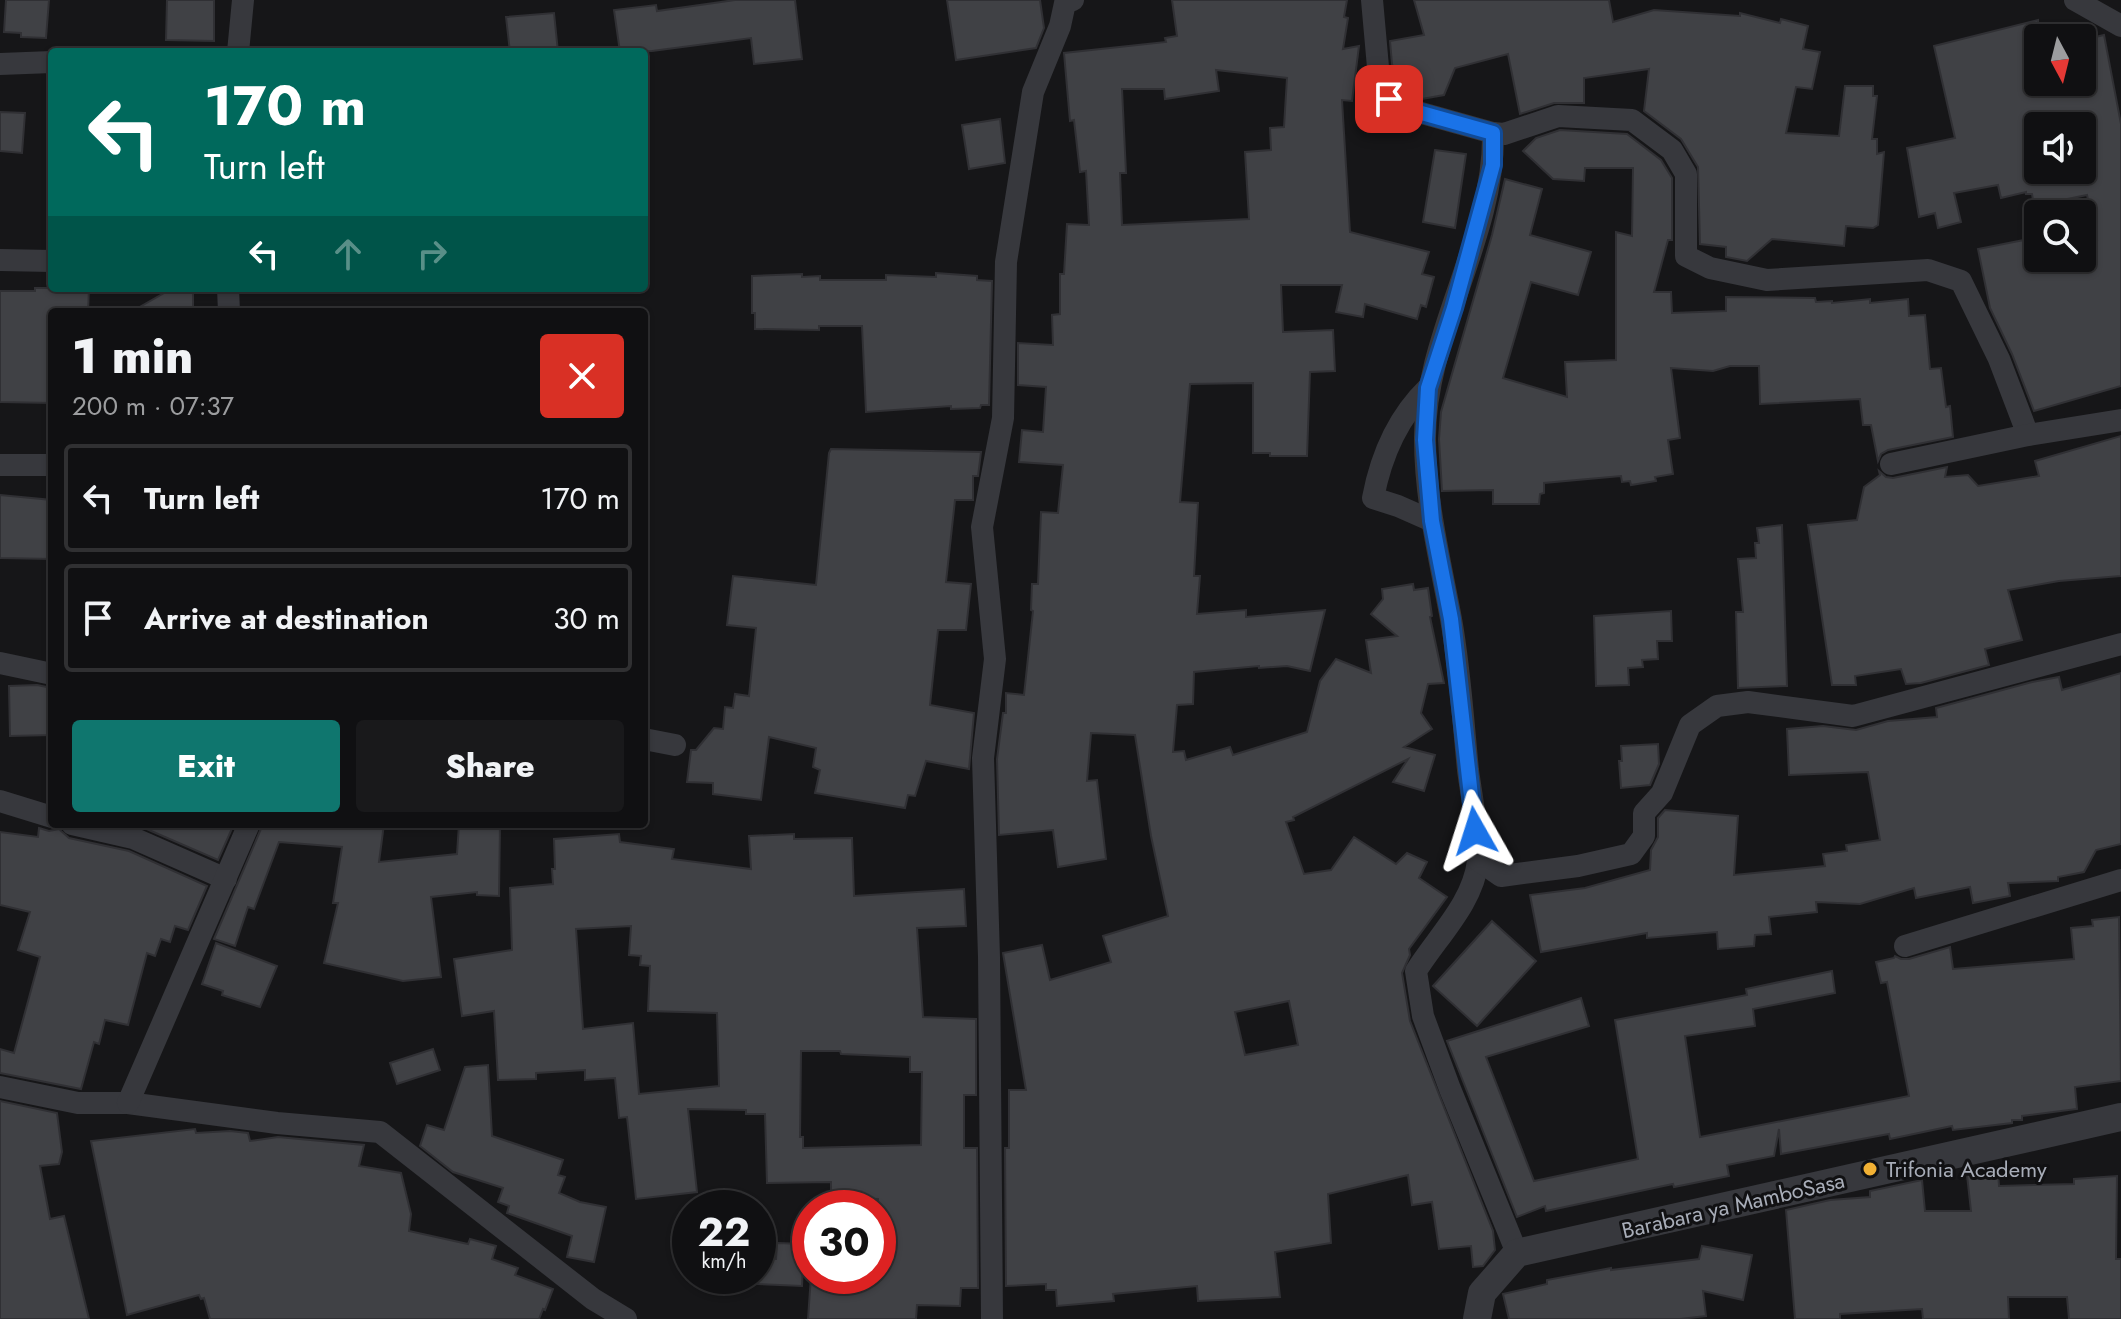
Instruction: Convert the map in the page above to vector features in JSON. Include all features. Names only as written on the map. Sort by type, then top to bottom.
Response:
[{"type":"street","points":[[238,48],[243,0]]},
{"type":"street","points":[[992,1319],[989,957],[983,758],[995,659],[982,527],[1003,418],[1006,262],[1033,92],[1060,26],[1065,3],[1073,0]]},
{"type":"street","points":[[1372,0],[1378,67],[1389,99],[1418,112],[1504,134],[1558,116],[1632,120],[1672,150],[1686,174],[1686,256],[1710,268],[1767,280],[1928,270],[1961,281],[1999,359],[2028,435]]},
{"type":"street","points":[[2075,0],[2120,28]]},
{"type":"street","points":[[0,64],[48,62]]},
{"type":"street","points":[[1477,1319],[1482,1293],[1517,1253],[1423,1016],[1416,971],[1467,899],[1478,860],[1451,619],[1432,521],[1425,440],[1428,388],[1486,195],[1493,165],[1493,133]]},
{"type":"street","points":[[0,260],[48,261]]},
{"type":"street","points":[[1428,388],[1412,403],[1390,441],[1379,468],[1373,498],[1432,521]]},
{"type":"street","points":[[1891,464],[2028,435],[2121,420]]},
{"type":"street","points":[[0,465],[48,465]]},
{"type":"street","points":[[1478,860],[1501,876],[1578,866],[1631,854],[1644,836],[1644,813],[1662,793],[1690,725],[1717,706],[1748,702],[1853,716],[2121,644]]},
{"type":"street","points":[[0,663],[48,673]]},
{"type":"street","points":[[648,740],[675,745]]},
{"type":"street","points":[[0,801],[48,816]]},
{"type":"street","points":[[89,828],[133,838],[226,879]]},
{"type":"street","points":[[128,1103],[247,828]]},
{"type":"street","points":[[1905,946],[2121,880]]},
{"type":"street","points":[[0,1087],[78,1103],[128,1103],[277,1123],[380,1132],[593,1299],[626,1319]]},
{"type":"street","name":"Barabara ya MamboSasa","points":[[1517,1253],[2121,1117]]},
{"type":"building","points":[[6,0],[49,0],[46,38],[21,37],[21,33],[4,32]]},
{"type":"building","points":[[167,0],[214,0],[214,41],[166,40]]},
{"type":"building","points":[[735,0],[795,0],[802,59],[754,64],[751,38],[652,51],[648,51],[648,48],[619,48],[614,10],[656,5],[657,11]]},
{"type":"building","points":[[947,0],[1040,0],[1044,28],[1036,48],[956,60]]},
{"type":"building","points":[[1172,0],[1347,0],[1344,17],[1348,18],[1343,49],[1359,46],[1352,101],[1342,100],[1350,232],[1429,252],[1422,274],[1434,277],[1426,307],[1421,305],[1417,319],[1365,304],[1363,317],[1336,312],[1342,285],[1281,285],[1283,332],[1333,330],[1335,371],[1310,372],[1307,456],[1253,453],[1253,383],[1190,384],[1180,502],[1198,503],[1194,576],[1200,576],[1197,614],[1246,610],[1246,617],[1325,610],[1310,671],[1287,666],[1259,666],[1194,672],[1193,704],[1177,705],[1173,752],[1184,751],[1186,760],[1230,747],[1233,755],[1307,732],[1320,681],[1336,659],[1371,673],[1366,640],[1397,636],[1371,614],[1383,599],[1382,589],[1413,584],[1414,590],[1428,588],[1430,617],[1444,683],[1428,684],[1421,713],[1432,729],[1404,747],[1435,755],[1424,791],[1393,782],[1408,759],[1286,822],[1304,874],[1331,870],[1354,837],[1396,864],[1407,853],[1427,862],[1419,878],[1447,897],[1409,949],[1410,955],[1402,973],[1410,1021],[1493,1231],[1495,1250],[1483,1266],[1473,1267],[1471,1246],[1439,1249],[1432,1202],[1412,1205],[1408,1175],[1328,1194],[1331,1243],[1275,1252],[1280,1297],[1198,1301],[1197,1286],[1113,1294],[1114,1301],[1057,1306],[1056,1290],[1046,1290],[1046,1284],[1006,1286],[1005,1148],[1009,1148],[1009,1090],[1026,1090],[1003,953],[1042,945],[1050,980],[1111,962],[1103,936],[1168,916],[1135,735],[1091,733],[1087,781],[1097,780],[1106,859],[1058,867],[1053,830],[999,835],[997,759],[1003,713],[1006,713],[1006,693],[1024,695],[1033,611],[1032,584],[1038,584],[1041,512],[1058,513],[1063,465],[1019,462],[1022,430],[1043,432],[1046,387],[1018,385],[1018,343],[1053,345],[1052,315],[1060,314],[1060,274],[1064,274],[1067,224],[1089,225],[1086,171],[1080,172],[1074,120],[1070,121],[1064,53],[1166,42],[1165,38],[1177,36]],"holes":[[[1216,70],[1287,78],[1284,127],[1270,128],[1271,150],[1245,152],[1249,219],[1122,225],[1120,173],[1126,173],[1122,89],[1164,89],[1165,99],[1219,91]],[[1289,1001],[1298,1045],[1245,1055],[1235,1012]]]},
{"type":"building","points":[[1414,0],[1609,0],[1613,22],[1654,10],[1740,16],[1740,13],[1808,26],[1803,49],[1820,52],[1812,89],[1796,87],[1786,133],[1839,136],[1845,86],[1873,86],[1873,96],[1877,96],[1872,139],[1877,139],[1877,154],[1884,152],[1878,225],[1873,228],[1846,226],[1844,246],[1772,239],[1747,261],[1726,257],[1726,247],[1700,244],[1698,167],[1681,139],[1644,111],[1649,69],[1584,78],[1584,103],[1554,103],[1520,114],[1508,54],[1455,68],[1444,95],[1422,99],[1410,93],[1407,76],[1397,78],[1390,41],[1424,35]]},
{"type":"building","points":[[554,13],[558,48],[510,48],[506,17]]},
{"type":"building","points":[[2038,20],[2038,24],[2024,24],[2024,96],[2096,96],[2096,37],[2104,35],[2121,124],[2121,386],[2034,411],[1990,308],[1978,249],[2024,240],[2024,272],[2096,272],[2096,200],[2088,200],[2087,195],[2063,200],[2033,200],[2032,194],[2026,192],[2001,198],[1998,185],[1954,193],[1961,222],[1938,228],[1935,213],[1919,217],[1907,148],[1955,138],[1934,46]]},
{"type":"building","points":[[0,112],[25,113],[22,153],[0,151]]},
{"type":"building","points":[[1000,119],[1005,163],[969,169],[962,125]]},
{"type":"building","points":[[1560,130],[1627,134],[1661,160],[1672,178],[1672,240],[1668,240],[1654,292],[1671,292],[1672,313],[1726,311],[1726,297],[1815,298],[1816,302],[1832,303],[1908,299],[1909,316],[1925,315],[1930,369],[1941,368],[1953,437],[1888,450],[1881,454],[1878,461],[1871,425],[1863,425],[1860,399],[1760,404],[1759,366],[1730,366],[1713,371],[1671,368],[1680,438],[1668,440],[1673,474],[1655,477],[1656,481],[1631,485],[1630,481],[1622,482],[1621,476],[1544,483],[1539,504],[1493,504],[1493,490],[1442,491],[1441,412],[1505,179],[1542,189],[1530,235],[1591,252],[1578,295],[1531,282],[1503,378],[1567,397],[1565,362],[1616,360],[1616,232],[1632,236],[1633,168],[1585,168],[1584,181],[1553,179],[1523,151],[1536,138]]},
{"type":"building","points":[[1435,150],[1466,154],[1455,228],[1423,222]]},
{"type":"building","points":[[936,273],[977,276],[977,280],[992,281],[989,405],[981,405],[980,408],[951,409],[951,406],[866,412],[862,326],[819,326],[819,330],[755,329],[752,276],[802,274],[802,277],[820,276],[820,280],[886,280],[886,275],[936,277]]},
{"type":"building","points":[[35,288],[48,288],[48,292],[89,292],[88,308],[48,308],[48,403],[0,402],[0,291],[35,291]]},
{"type":"building","points":[[166,292],[193,292],[193,308],[138,308]]},
{"type":"building","points":[[2121,436],[2121,576],[2059,581],[2008,590],[2022,640],[1985,649],[1989,665],[1921,683],[1906,684],[1901,669],[1855,676],[1856,685],[1832,685],[1808,525],[1857,520],[1864,487],[1880,475],[1879,471],[1893,478],[1947,467],[1945,477],[1968,475],[1978,486],[2039,476],[2035,461]]},
{"type":"building","points":[[831,449],[981,452],[978,476],[973,476],[973,500],[955,500],[946,582],[971,584],[966,630],[938,630],[930,705],[974,713],[969,769],[926,761],[915,796],[908,795],[905,808],[815,793],[820,770],[813,767],[816,748],[769,737],[761,800],[713,794],[713,783],[687,782],[691,750],[696,750],[714,728],[723,729],[725,707],[733,708],[735,694],[749,696],[756,628],[727,625],[733,576],[816,585]]},
{"type":"building","points":[[0,495],[48,500],[48,559],[0,558]]},
{"type":"building","points":[[1782,525],[1787,686],[1738,688],[1736,612],[1743,612],[1738,559],[1756,558],[1755,543],[1759,543],[1757,528]]},
{"type":"building","points":[[1671,611],[1672,641],[1657,641],[1658,659],[1642,660],[1643,667],[1628,668],[1629,685],[1596,686],[1594,616]]},
{"type":"building","points":[[2121,673],[2121,844],[2096,850],[2084,872],[2058,877],[2058,881],[2008,883],[2010,896],[1973,903],[1970,887],[1916,898],[1914,888],[1860,904],[1816,902],[1817,912],[1769,917],[1771,934],[1755,935],[1754,946],[1718,949],[1717,932],[1647,938],[1647,933],[1541,952],[1530,895],[1585,888],[1650,870],[1651,850],[1658,837],[1658,818],[1665,810],[1738,816],[1734,875],[1825,866],[1823,854],[1847,851],[1846,845],[1880,840],[1868,772],[1789,775],[1787,729],[1823,726],[1856,730],[1888,721],[1937,717],[1936,708],[2032,682],[2059,677],[2062,690]]},
{"type":"building","points":[[9,686],[48,687],[48,735],[10,736]]},
{"type":"building","points":[[1658,744],[1659,764],[1650,785],[1621,788],[1621,746]]},
{"type":"building","points":[[39,828],[49,831],[59,829],[69,838],[129,851],[207,886],[188,930],[175,926],[170,942],[161,939],[155,956],[147,953],[128,1025],[105,1020],[99,1044],[94,1042],[81,1089],[0,1073],[0,1049],[14,1053],[40,957],[18,950],[30,912],[0,905],[0,832],[38,837]]},
{"type":"building","points":[[144,828],[232,828],[218,860]]},
{"type":"building","points":[[261,828],[383,828],[379,862],[457,854],[459,828],[500,828],[499,896],[477,895],[477,892],[431,897],[441,977],[403,981],[324,963],[338,903],[333,903],[342,847],[279,842],[254,909],[248,907],[235,946],[214,939]]},
{"type":"building","points":[[619,834],[620,842],[674,849],[672,859],[751,869],[749,836],[794,834],[794,839],[852,838],[854,896],[964,889],[966,926],[917,928],[923,1017],[976,1019],[976,1095],[964,1095],[964,1148],[977,1148],[978,1288],[961,1288],[960,1306],[917,1305],[916,1319],[808,1319],[810,1294],[896,1294],[896,1190],[831,1190],[831,1182],[767,1183],[765,1114],[746,1114],[746,1110],[688,1109],[697,1190],[672,1190],[672,1195],[636,1199],[627,1117],[619,1118],[615,1078],[585,1080],[585,1070],[536,1073],[536,1079],[498,1080],[494,1011],[462,1016],[454,959],[512,950],[510,888],[553,884],[552,869],[555,869],[554,839]],"holes":[[[631,926],[629,955],[641,956],[640,965],[650,966],[648,1011],[717,1013],[719,1086],[639,1094],[633,1023],[583,1029],[576,929]],[[801,1051],[840,1051],[841,1054],[910,1057],[910,1072],[922,1072],[921,1145],[803,1148],[803,1137],[800,1137]]]},
{"type":"building","points":[[2119,917],[2121,1081],[2075,1087],[2077,1109],[2022,1116],[2022,1120],[2012,1120],[2012,1123],[1953,1130],[1952,1126],[1890,1139],[1889,1134],[1781,1154],[1779,1129],[1774,1156],[1727,1165],[1729,1176],[1674,1187],[1673,1184],[1546,1211],[1545,1206],[1517,1217],[1447,1041],[1581,998],[1589,1026],[1486,1057],[1534,1181],[1638,1159],[1615,1020],[1747,995],[1746,989],[1832,971],[1835,993],[1753,1009],[1755,1026],[1685,1036],[1700,1137],[1909,1096],[1887,982],[1881,983],[1876,962],[1895,956],[1909,959],[1950,947],[1953,969],[2074,959],[2071,928],[2093,926],[2092,920]]},
{"type":"building","points":[[1492,921],[1536,961],[1477,1026],[1433,986]]},
{"type":"building","points":[[216,943],[277,966],[260,1007],[222,995],[223,991],[202,984]]},
{"type":"building","points":[[433,1049],[440,1070],[397,1084],[390,1063]]},
{"type":"building","points":[[488,1065],[492,1136],[563,1160],[558,1175],[565,1177],[559,1193],[580,1202],[606,1207],[594,1262],[567,1257],[572,1236],[507,1213],[509,1206],[498,1202],[503,1188],[453,1172],[420,1146],[427,1125],[444,1130],[465,1067]]},
{"type":"building","points":[[0,1101],[57,1113],[62,1152],[59,1164],[40,1166],[50,1219],[64,1216],[89,1319],[0,1319]]},
{"type":"building","points":[[195,1129],[196,1133],[248,1133],[250,1141],[278,1137],[364,1145],[359,1166],[401,1173],[411,1214],[409,1231],[468,1244],[470,1239],[496,1246],[492,1259],[518,1268],[515,1275],[553,1289],[545,1310],[539,1319],[210,1319],[204,1298],[201,1299],[199,1295],[127,1315],[91,1141]]},
{"type":"building","points":[[1998,1172],[1999,1186],[2074,1184],[2074,1179],[2117,1176],[2116,1259],[2121,1259],[2121,1319],[2069,1319],[2067,1297],[2008,1297],[2009,1319],[1923,1319],[1922,1309],[1840,1314],[1840,1319],[1795,1319],[1786,1210],[1830,1200],[1870,1197],[1870,1191],[1922,1180],[1925,1211],[1971,1211],[1967,1175]]},
{"type":"building","points":[[777,1243],[792,1244],[792,1286],[776,1285]]},
{"type":"building","points":[[1702,1246],[1752,1255],[1743,1300],[1703,1291],[1706,1316],[1680,1319],[1509,1319],[1503,1294],[1547,1284],[1547,1280],[1611,1268],[1699,1259]]},
{"type":"place","name":"Trifonia Academy","points":[[1870,1169]]},
{"type":"route","points":[[1389,99],[1418,112],[1493,133],[1493,165],[1482,211],[1428,388],[1425,440],[1432,521],[1451,619],[1475,831]]}]
